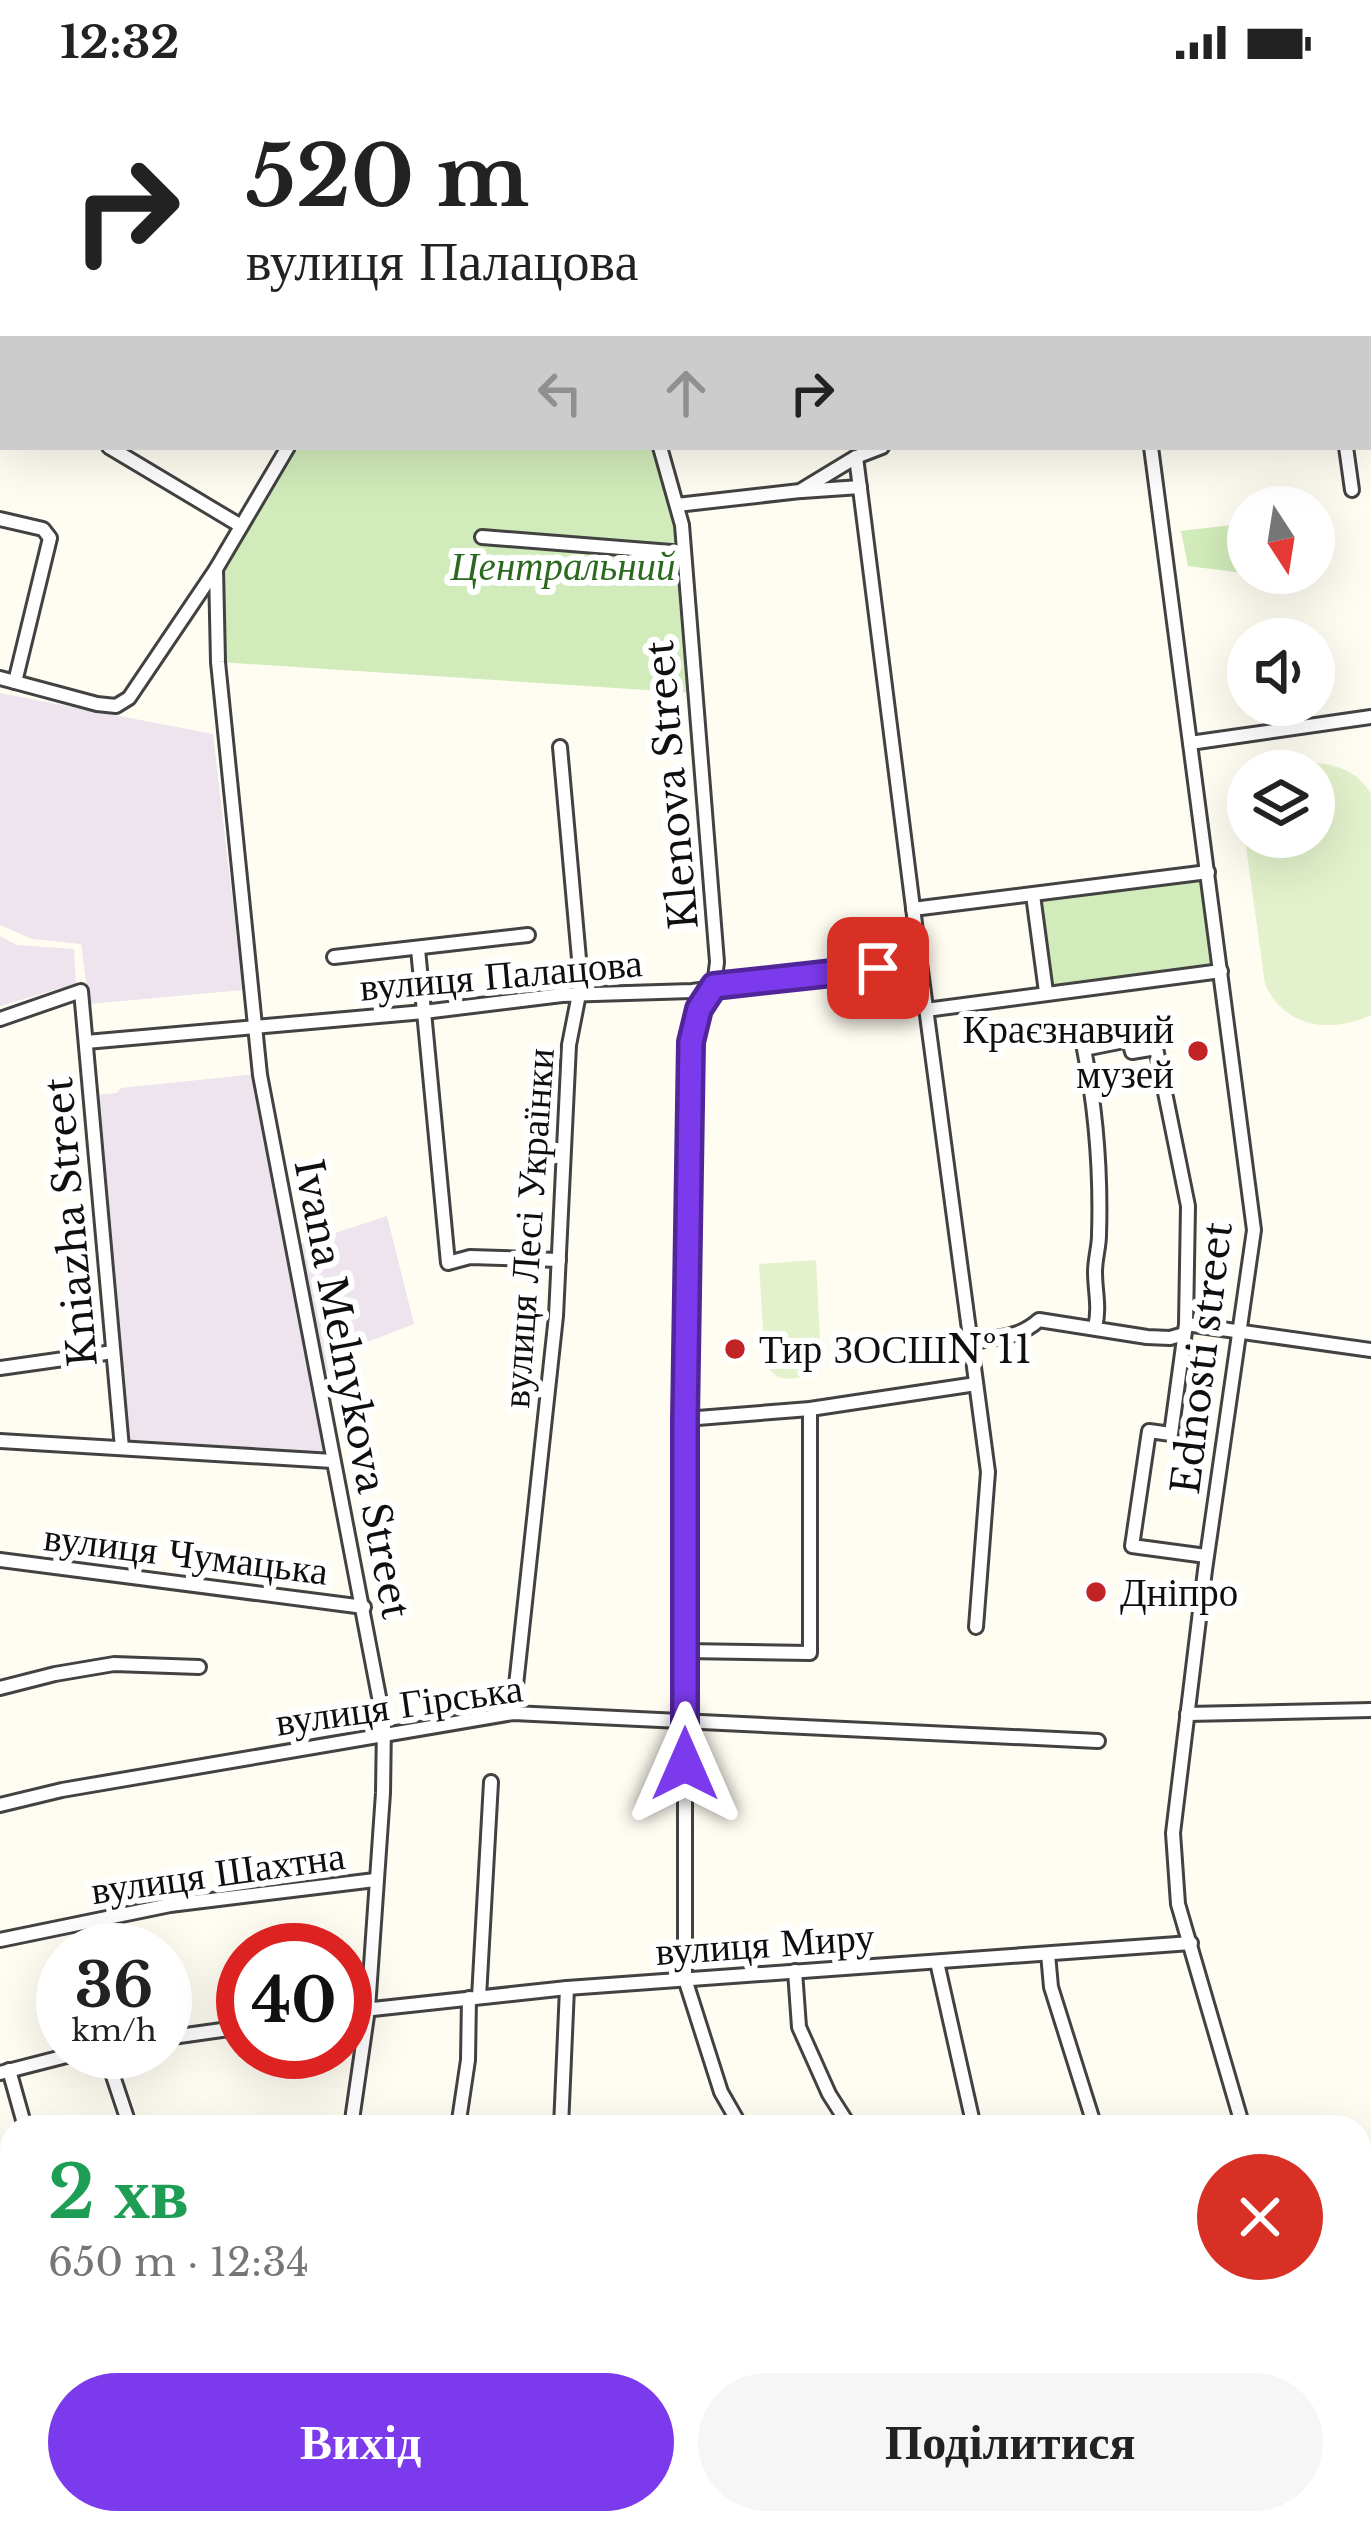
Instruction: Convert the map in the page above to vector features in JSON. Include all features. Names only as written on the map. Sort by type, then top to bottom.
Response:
[{"type":"street","points":[[114,450],[241,526]]},
{"type":"street","points":[[0,678],[97,704],[116,706],[129,698],[216,568],[286,450]]},
{"type":"street","name":"Klenova Street","points":[[661,450],[682,525],[717,962],[714,986],[699,1009],[691,1042],[685,1979],[721,2092],[734,2115]]},
{"type":"street","points":[[800,490],[874,450]]},
{"type":"street","name":"Ednosti street","points":[[1151,450],[1254,1230],[1173,1833],[1178,1904],[1240,2115]]},
{"type":"street","points":[[1346,450],[1352,490]]},
{"type":"street","points":[[856,457],[988,1472],[976,1627]]},
{"type":"street","points":[[676,505],[860,488]]},
{"type":"street","points":[[0,519],[44,529],[50,538],[15,682]]},
{"type":"street","points":[[482,537],[684,553]]},
{"type":"street","name":"Ivana Melnykova Street","points":[[216,568],[218,662],[260,1075],[381,1697],[382,1814],[372,1935]]},
{"type":"street","points":[[1190,743],[1371,717]]},
{"type":"street","name":"вулиця Лесі Українки","points":[[513,1713],[556,1316],[569,1045],[579,994],[560,747]]},
{"type":"street","points":[[913,909],[1208,872]]},
{"type":"street","points":[[1033,895],[1046,992]]},
{"type":"street","points":[[334,957],[528,935]]},
{"type":"street","points":[[418,950],[448,1263],[470,1257],[559,1260]]},
{"type":"street","name":"вулиця Палацова","points":[[86,1042],[579,994],[692,991],[920,963]]},
{"type":"street","points":[[926,1010],[1220,971]]},
{"type":"street","name":"Kniazha Street","points":[[0,1018],[81,991],[122,1448]]},
{"type":"street","points":[[1095,1327],[1099,1177],[1084,1049],[1129,1040],[1132,1052],[1156,1048],[1189,1206],[1185,1329],[1171,1434],[1149,1431],[1132,1546],[1207,1556]]},
{"type":"street","points":[[970,1343],[1014,1336],[1039,1320],[1147,1337],[1170,1338],[1185,1329],[1371,1350]]},
{"type":"street","points":[[0,1369],[113,1352]]},
{"type":"street","points":[[685,1420],[810,1409],[976,1384]]},
{"type":"street","points":[[685,1652],[810,1653],[810,1409]]},
{"type":"street","points":[[0,1441],[333,1461]]},
{"type":"street","name":"вулиця Чумацька","points":[[0,1560],[364,1606]]},
{"type":"street","points":[[0,1688],[114,1664],[199,1667]]},
{"type":"street","points":[[1187,1714],[1371,1710]]},
{"type":"street","name":"вулиця Гірська","points":[[0,1804],[513,1713],[1098,1742]]},
{"type":"street","points":[[460,2115],[490,1782]]},
{"type":"street","name":"вулиця Шахтна","points":[[0,1940],[170,1905],[375,1880]]},
{"type":"street","name":"вулиця Миру","points":[[372,2009],[568,1988],[1191,1943]]},
{"type":"street","points":[[1048,1954],[1051,1987],[1091,2115]]},
{"type":"street","points":[[937,1962],[971,2115]]},
{"type":"street","points":[[795,1971],[800,2027],[842,2115]]},
{"type":"street","points":[[562,2115],[568,1988]]},
{"type":"street","points":[[20,2115],[4,2072],[36,2064]]},
{"type":"street","points":[[115,2079],[126,2115]]},
{"type":"street","name":"Ivana Melnykova Street","points":[[352,2115],[357,2079]]},
{"type":"shaded area","points":[[0,693],[213,734],[243,990],[89,1004],[81,944],[32,939],[0,925]]},
{"type":"shaded area","points":[[0,936],[17,945],[74,949],[76,984],[0,1006]]},
{"type":"shaded area","points":[[256,1074],[327,1456],[125,1444],[96,1095],[121,1088]]},
{"type":"shaded area","points":[[387,1216],[414,1324],[354,1347],[355,1364],[322,1373],[298,1245]]},
{"type":"green space","name":"Центральний","points":[[286,450],[661,450],[682,525],[693,693],[218,662],[216,569]]},
{"type":"green space","points":[[1227,526],[1227,571],[1188,566],[1181,531]]},
{"type":"green space","points":[[1335,766],[1360,780],[1371,794],[1371,1015],[1340,1024],[1310,1023],[1284,1010],[1265,984],[1247,858],[1335,858]]},
{"type":"green space","points":[[1204,878],[1214,967],[1049,988],[1039,900]]},
{"type":"green space","points":[[816,1260],[821,1361],[802,1377],[777,1377],[765,1360],[759,1264]]},
{"type":"place","name":"Краєзнавчий музей","points":[[1198,1051]]},
{"type":"place","name":"Тир ЗОСШ№11","points":[[735,1349]]},
{"type":"place","name":"Дніпро","points":[[1096,1592]]},
{"type":"route","points":[[685,1764],[691,1042],[699,1009],[714,986],[878,968]]}]
